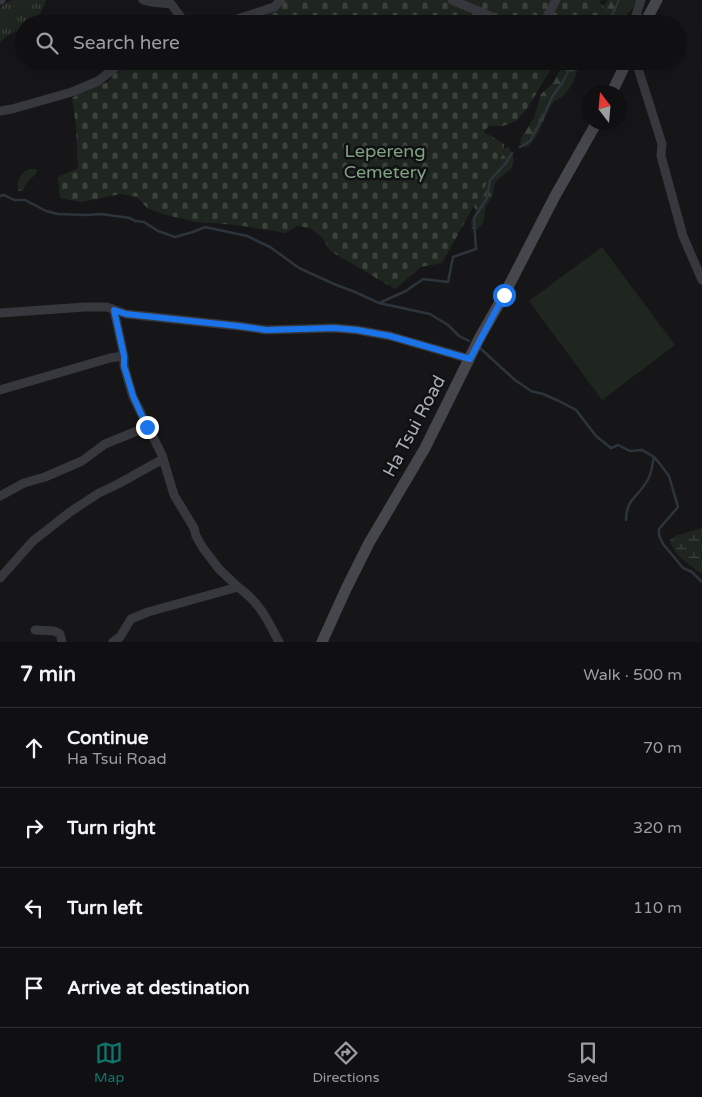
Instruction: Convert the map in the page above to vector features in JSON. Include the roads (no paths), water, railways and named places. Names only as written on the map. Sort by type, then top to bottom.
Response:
[{"type":"street","points":[[143,0],[171,4],[179,15]]},
{"type":"street","points":[[250,15],[274,7],[282,0]]},
{"type":"street","points":[[452,0],[490,15]]},
{"type":"street","points":[[548,15],[556,0]]},
{"type":"street","points":[[636,15],[641,0]]},
{"type":"street","points":[[649,15],[657,0]]},
{"type":"street","points":[[0,111],[72,92],[98,81],[112,70]]},
{"type":"street","points":[[615,85],[622,70]]},
{"type":"street","points":[[639,70],[662,144],[662,156],[683,236],[702,280]]},
{"type":"street","name":"Ha Tsui Road","points":[[322,642],[369,542],[425,448],[555,196],[592,130]]},
{"type":"street","points":[[0,313],[107,307],[135,316],[266,330],[319,328],[357,330],[390,336],[470,359]]},
{"type":"street","points":[[114,310],[124,356],[124,366],[133,396],[163,459],[174,495],[194,528],[203,548],[219,569],[256,602],[280,642]]},
{"type":"street","points":[[0,390],[110,358],[124,356]]},
{"type":"street","points":[[0,496],[24,484],[82,461],[105,444],[147,427]]},
{"type":"street","points":[[0,578],[33,540],[70,512],[99,493],[163,459]]},
{"type":"street","points":[[118,640],[130,618],[238,587]]},
{"type":"street","points":[[34,630],[54,631],[60,634],[62,642]]},
{"type":"waterway","points":[[612,15],[619,0]]},
{"type":"waterway","points":[[520,147],[530,141],[552,97],[569,70]]},
{"type":"waterway","points":[[379,303],[406,291],[423,279],[448,282],[453,257],[476,249],[474,218],[487,198],[490,180],[506,163],[512,153]]},
{"type":"waterway","points":[[0,196],[4,195],[14,200],[25,200],[46,211],[58,214],[101,214],[130,218],[135,221],[144,222],[158,231],[175,237],[205,227],[247,236],[270,247],[299,268],[334,284],[379,303],[430,314],[448,325],[459,336],[469,341]]},
{"type":"waterway","points":[[481,349],[515,380],[531,391],[543,394],[576,410],[596,436],[611,448],[618,445],[630,451],[642,450],[654,457],[669,476],[678,507],[659,529],[659,535],[663,544],[683,568],[692,572],[702,582]]},
{"type":"waterway","points":[[626,520],[630,503],[649,478],[654,457]]},
{"type":"park label","name":"Lepereng Cemetery","points":[[385,161]]}]
